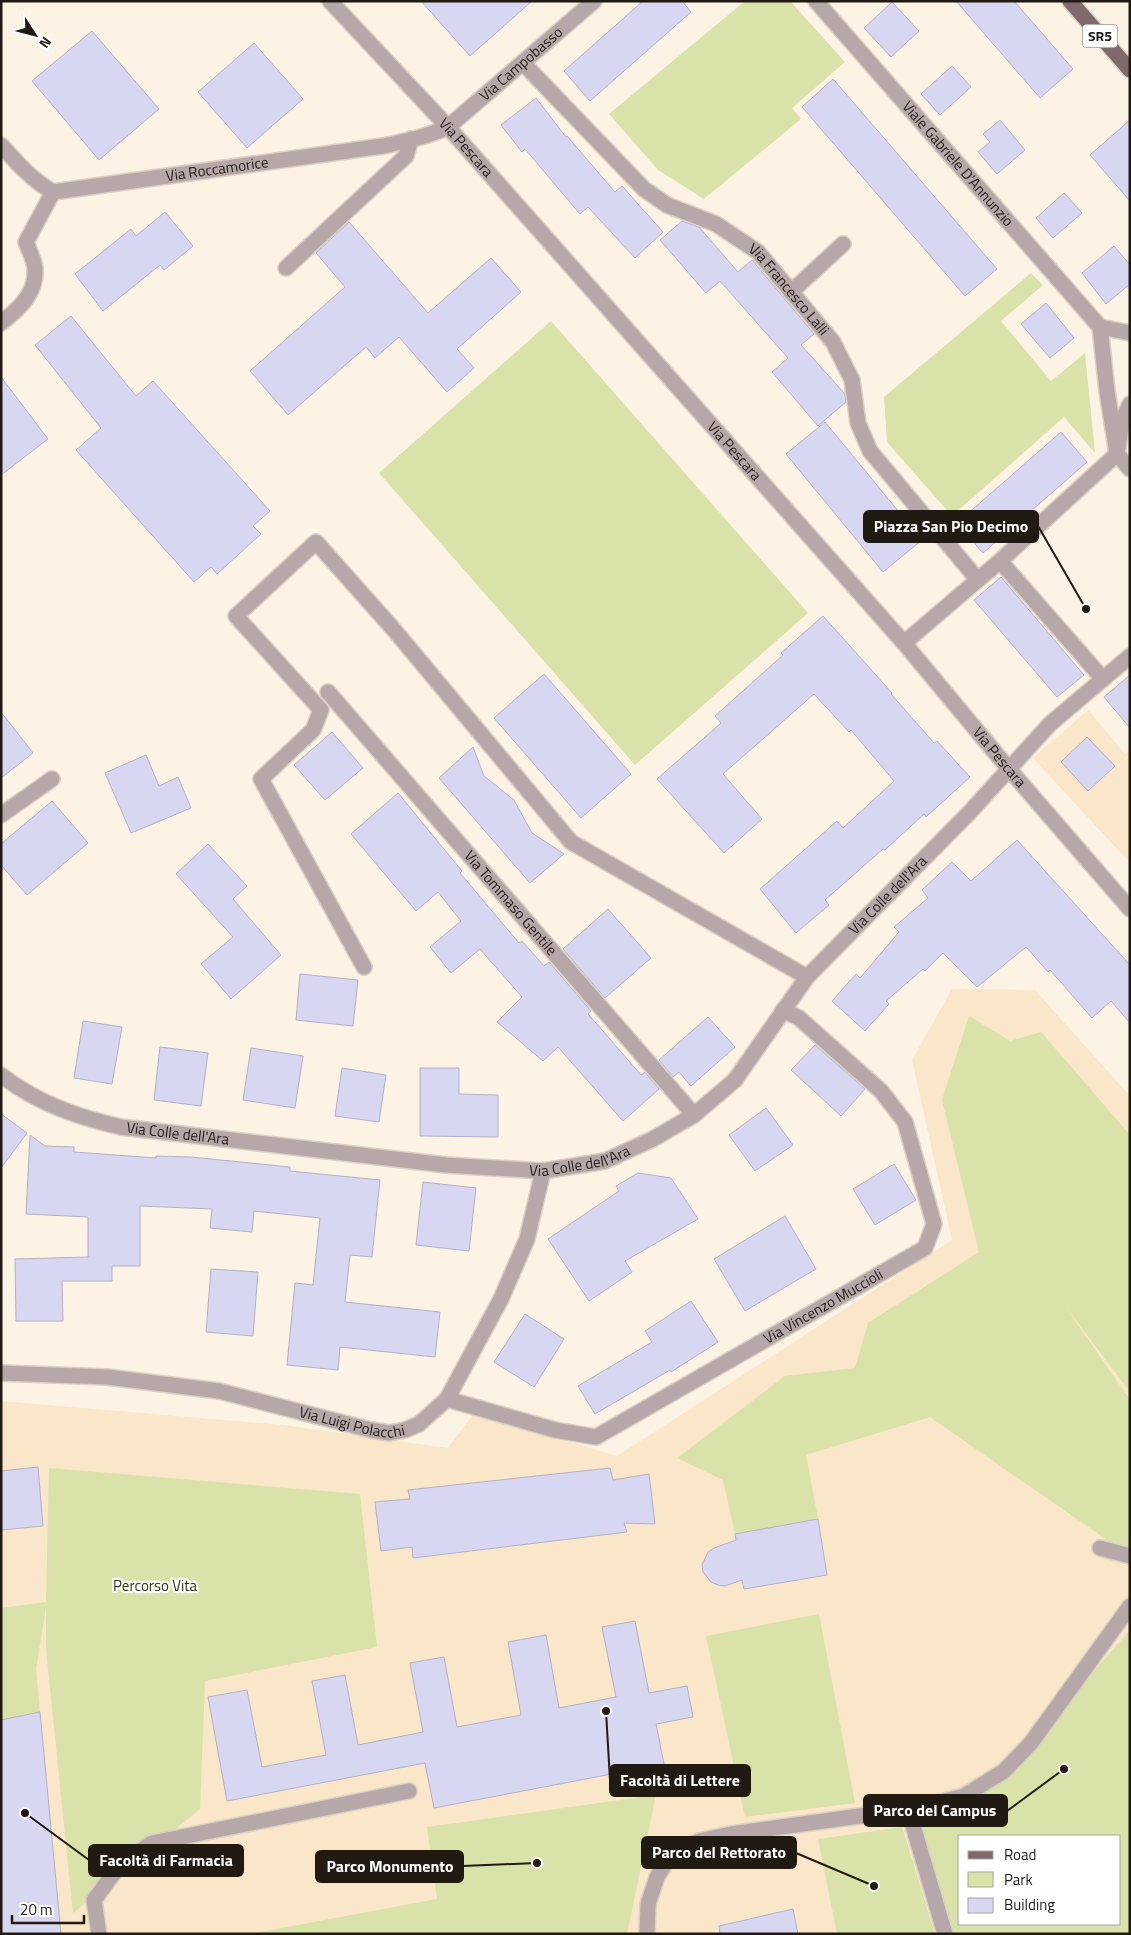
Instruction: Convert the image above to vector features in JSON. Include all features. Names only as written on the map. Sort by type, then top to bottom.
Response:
[{"type":"main road","name":"SR5","points":[[1070,1],[1130,70]]},
{"type":"street","name":"Via Pescara","points":[[330,1],[448,127],[904,643],[1008,768],[1130,909]]},
{"type":"street","name":"Via Campobasso","points":[[448,127],[594,1]]},
{"type":"street","name":"Viale Gabriele D'Annunzio","points":[[816,1],[1100,327]]},
{"type":"street","name":"Via Francesco Lalli","points":[[523,63],[644,189],[667,205],[716,224],[758,252],[833,342],[852,380],[858,423],[870,451],[978,580]]},
{"type":"street","name":"Via Roccamorice","points":[[53,192],[383,146],[434,134],[448,127]]},
{"type":"street","points":[[286,268],[406,156],[412,139]]},
{"type":"street","points":[[1,145],[28,174],[53,192],[26,242],[35,267],[34,283],[26,300],[17,311],[1,323]]},
{"type":"street","points":[[791,292],[843,244]]},
{"type":"street","points":[[1130,333],[1100,327],[1107,391],[1117,454],[1130,469]]},
{"type":"street","points":[[904,643],[1000,561],[1117,454],[1122,421],[1130,404]]},
{"type":"street","points":[[364,967],[261,779],[313,730],[321,710],[236,616],[316,542],[395,631],[571,842],[807,977]]},
{"type":"street","points":[[1000,561],[1103,679]]},
{"type":"street","name":"Via Colle dell'Ara","points":[[1,1075],[18,1088],[46,1104],[88,1120],[122,1127],[446,1165],[543,1171],[605,1161],[653,1140],[694,1114],[735,1080],[807,977],[969,813],[1050,724],[1130,656]]},
{"type":"street","name":"Via Tommaso Gentile","points":[[328,692],[694,1114]]},
{"type":"street","points":[[1,815],[52,779]]},
{"type":"street","name":"Via Vincenzo Muccioli","points":[[447,1399],[555,1430],[596,1437],[925,1248],[934,1224],[905,1122],[881,1091],[799,1018],[784,1010]]},
{"type":"street","name":"Via Luigi Polacchi","points":[[1,1373],[107,1377],[219,1391],[371,1430],[389,1433],[404,1430],[419,1424],[447,1399],[501,1299],[527,1239],[543,1171]]},
{"type":"street","points":[[1100,1548],[1130,1556]]},
{"type":"street","points":[[647,1934],[648,1904],[657,1877],[670,1856],[699,1841],[731,1834],[908,1809],[964,1796],[1004,1771],[1031,1743],[1130,1606]]},
{"type":"street","points":[[98,1934],[94,1900],[120,1866],[152,1844],[409,1791]]},
{"type":"street","points":[[908,1809],[945,1934]]},
{"type":"shaded area","points":[[1088,710],[1125,754],[1130,750],[1130,863],[1033,758]]},
{"type":"shaded area","points":[[952,989],[1035,990],[1130,1096],[1130,1934],[1,1934],[1,1401],[283,1425],[448,1448],[474,1413],[617,1456],[952,1240],[912,1060]]},
{"type":"green space","points":[[745,1],[790,1],[845,62],[792,108],[801,119],[704,199],[658,170],[609,114]]},
{"type":"green space","points":[[1031,273],[1043,285],[1001,321],[1051,381],[1085,353],[1095,453],[1064,417],[952,516],[887,442],[884,397]]},
{"type":"green space","points":[[551,321],[808,613],[635,765],[379,473]]},
{"type":"green space","points":[[969,1016],[1010,1041],[1041,1032],[1130,1135],[1130,1392],[1065,1306],[1130,1400],[1130,1556],[930,1417],[806,1455],[818,1519],[735,1534],[723,1480],[677,1458],[785,1376],[855,1368],[868,1323],[979,1252],[942,1100]]},
{"type":"green space","name":"Percorso Vita","points":[[49,1468],[360,1494],[377,1647],[205,1681],[200,1809],[73,1913],[46,1649],[46,1607],[36,1669],[40,1712],[1,1722],[1,1608],[46,1602]]},
{"type":"green space","points":[[819,1614],[855,1803],[745,1817],[706,1636]]},
{"type":"green space","points":[[1130,1630],[1130,1934],[952,1934],[908,1809],[964,1796],[1031,1743]]},
{"type":"green space","points":[[656,1795],[627,1934],[250,1934],[437,1899],[427,1827]]},
{"type":"green space","points":[[902,1827],[935,1934],[837,1934],[818,1839]]},
{"type":"building","points":[[421,1],[532,1],[470,56]]},
{"type":"building","points":[[643,1],[682,1],[691,12],[590,101],[564,71]]},
{"type":"building","points":[[956,1],[1014,1],[1073,69],[1040,98]]},
{"type":"building","points":[[892,2],[919,31],[891,57],[864,28]]},
{"type":"building","points":[[92,31],[159,109],[99,160],[32,81]]},
{"type":"building","points":[[254,43],[303,99],[247,148],[198,92]]},
{"type":"building","points":[[952,66],[971,87],[940,115],[921,94]]},
{"type":"building","points":[[833,79],[997,269],[965,296],[802,107]]},
{"type":"building","points":[[536,98],[566,137],[615,192],[622,186],[663,232],[635,258],[588,207],[580,214],[525,149],[522,152],[501,125]]},
{"type":"building","points":[[1000,120],[1025,150],[997,174],[978,152],[990,142],[983,134]]},
{"type":"building","points":[[1130,120],[1130,201],[1090,155]]},
{"type":"building","points":[[1064,193],[1082,213],[1053,238],[1036,218]]},
{"type":"building","points":[[165,212],[193,246],[164,270],[160,265],[103,311],[75,274],[131,229],[136,236]]},
{"type":"building","points":[[682,221],[699,227],[738,272],[752,260],[814,334],[801,345],[845,394],[846,402],[818,426],[772,372],[788,358],[720,281],[706,293],[660,240]]},
{"type":"building","points":[[349,222],[428,313],[491,258],[521,292],[457,349],[474,368],[447,392],[399,337],[375,358],[366,347],[288,415],[250,371],[345,287],[316,253]]},
{"type":"building","points":[[1114,246],[1130,265],[1130,284],[1106,304],[1082,273]]},
{"type":"building","points":[[1046,303],[1074,338],[1050,358],[1021,324]]},
{"type":"building","points":[[71,316],[136,396],[153,381],[270,511],[253,526],[261,534],[217,574],[211,567],[194,582],[76,450],[101,428],[35,345]]},
{"type":"building","points":[[1,377],[48,439],[1,475]]},
{"type":"building","points":[[825,422],[922,540],[883,572],[786,454]]},
{"type":"building","points":[[1061,432],[1087,462],[983,553],[957,523]]},
{"type":"building","points":[[1001,577],[1084,675],[1057,697],[974,600]]},
{"type":"building","points":[[823,616],[934,743],[937,741],[970,777],[926,817],[924,814],[885,850],[883,849],[825,900],[829,905],[796,933],[760,889],[837,821],[843,828],[894,781],[851,730],[849,732],[814,694],[723,774],[762,819],[724,853],[657,779],[721,723],[715,716]]},
{"type":"building","points":[[544,674],[631,774],[581,818],[494,718]]},
{"type":"building","points":[[1130,675],[1130,728],[1104,697]]},
{"type":"building","points":[[1,712],[33,753],[1,778]]},
{"type":"building","points":[[332,732],[363,768],[325,800],[294,765]]},
{"type":"building","points":[[1087,737],[1115,766],[1088,791],[1061,762]]},
{"type":"building","points":[[473,747],[484,776],[514,800],[532,833],[564,854],[530,883],[439,778]]},
{"type":"building","points":[[146,755],[159,786],[178,777],[191,808],[131,833],[105,773]]},
{"type":"building","points":[[398,793],[462,871],[460,873],[519,943],[522,941],[544,966],[549,962],[591,1011],[588,1014],[641,1075],[645,1072],[659,1089],[623,1121],[558,1047],[543,1061],[497,1022],[522,997],[480,949],[451,973],[430,947],[461,921],[438,892],[416,911],[351,834]]},
{"type":"building","points":[[52,801],[88,843],[27,895],[1,865],[1,844]]},
{"type":"building","points":[[1017,840],[1130,965],[1130,1023],[1111,1001],[1092,1018],[1050,970],[1048,972],[1026,947],[977,987],[943,953],[925,971],[923,969],[886,1001],[889,1004],[865,1031],[832,1001],[856,974],[860,978],[899,932],[894,927],[928,898],[922,890],[952,862],[971,881]]},
{"type":"building","points":[[208,844],[247,886],[233,899],[281,955],[231,999],[201,964],[233,937],[176,874]]},
{"type":"building","points":[[608,909],[651,958],[605,998],[563,949]]},
{"type":"building","points":[[300,974],[358,980],[353,1026],[296,1020]]},
{"type":"building","points":[[708,1017],[735,1047],[691,1086],[679,1072],[673,1077],[659,1060]]},
{"type":"building","points":[[83,1021],[122,1027],[112,1084],[74,1078]]},
{"type":"building","points":[[815,1045],[865,1089],[841,1116],[791,1070]]},
{"type":"building","points":[[160,1047],[208,1053],[201,1106],[154,1100]]},
{"type":"building","points":[[251,1048],[303,1056],[295,1108],[243,1100]]},
{"type":"building","points":[[342,1068],[386,1075],[379,1122],[335,1116]]},
{"type":"building","points":[[420,1068],[459,1068],[459,1094],[498,1095],[498,1137],[420,1136]]},
{"type":"building","points":[[766,1108],[793,1145],[755,1171],[729,1135]]},
{"type":"building","points":[[1,1114],[27,1133],[1,1168]]},
{"type":"building","points":[[30,1135],[45,1146],[74,1147],[74,1152],[156,1158],[156,1156],[191,1157],[290,1167],[290,1171],[380,1180],[372,1257],[350,1255],[345,1302],[440,1312],[435,1357],[340,1347],[338,1370],[287,1365],[295,1283],[313,1285],[320,1218],[254,1211],[252,1232],[210,1228],[212,1209],[140,1206],[140,1266],[112,1266],[112,1281],[62,1281],[63,1321],[16,1321],[15,1259],[88,1257],[88,1217],[26,1214]]},
{"type":"building","points":[[894,1164],[916,1200],[875,1225],[853,1189]]},
{"type":"building","points":[[638,1173],[671,1178],[698,1219],[625,1261],[632,1272],[589,1301],[548,1239],[619,1191],[616,1186]]},
{"type":"building","points":[[423,1182],[476,1188],[469,1251],[416,1245]]},
{"type":"building","points":[[785,1216],[816,1269],[745,1311],[714,1259]]},
{"type":"building","points":[[211,1269],[258,1272],[253,1336],[206,1332]]},
{"type":"building","points":[[691,1301],[718,1342],[671,1372],[670,1370],[595,1414],[578,1386],[652,1342],[645,1331]]},
{"type":"building","points":[[525,1314],[564,1339],[534,1387],[494,1362]]},
{"type":"building","points":[[38,1467],[43,1526],[1,1530],[1,1471]]},
{"type":"building","points":[[610,1468],[613,1480],[649,1474],[655,1524],[624,1523],[627,1532],[413,1558],[412,1547],[381,1551],[375,1502],[410,1499],[408,1490]]},
{"type":"building","points":[[818,1519],[827,1575],[744,1589],[742,1580],[725,1586],[718,1585],[711,1582],[703,1572],[702,1565],[708,1552],[736,1540],[735,1534]]},
{"type":"building","points":[[635,1621],[649,1693],[687,1686],[693,1717],[656,1724],[664,1764],[434,1808],[425,1763],[227,1801],[208,1697],[247,1690],[262,1767],[326,1755],[312,1681],[345,1675],[358,1745],[423,1732],[410,1663],[444,1657],[457,1727],[521,1715],[508,1642],[546,1635],[559,1708],[616,1697],[602,1627]]},
{"type":"building","points":[[40,1712],[61,1934],[1,1934],[1,1720]]},
{"type":"building","points":[[793,1909],[798,1934],[720,1934],[719,1926]]},
{"type":"place","name":"Piazza San Pio Decimo","points":[[1086,609]]},
{"type":"place","name":"Facoltà di Lettere","points":[[606,1711]]},
{"type":"place","name":"Parco del Campus","points":[[1064,1769]]},
{"type":"place","name":"Facoltà di Farmacia","points":[[25,1813]]},
{"type":"place","name":"Parco Monumento","points":[[537,1863]]},
{"type":"place","name":"Parco del Rettorato","points":[[874,1886]]}]
